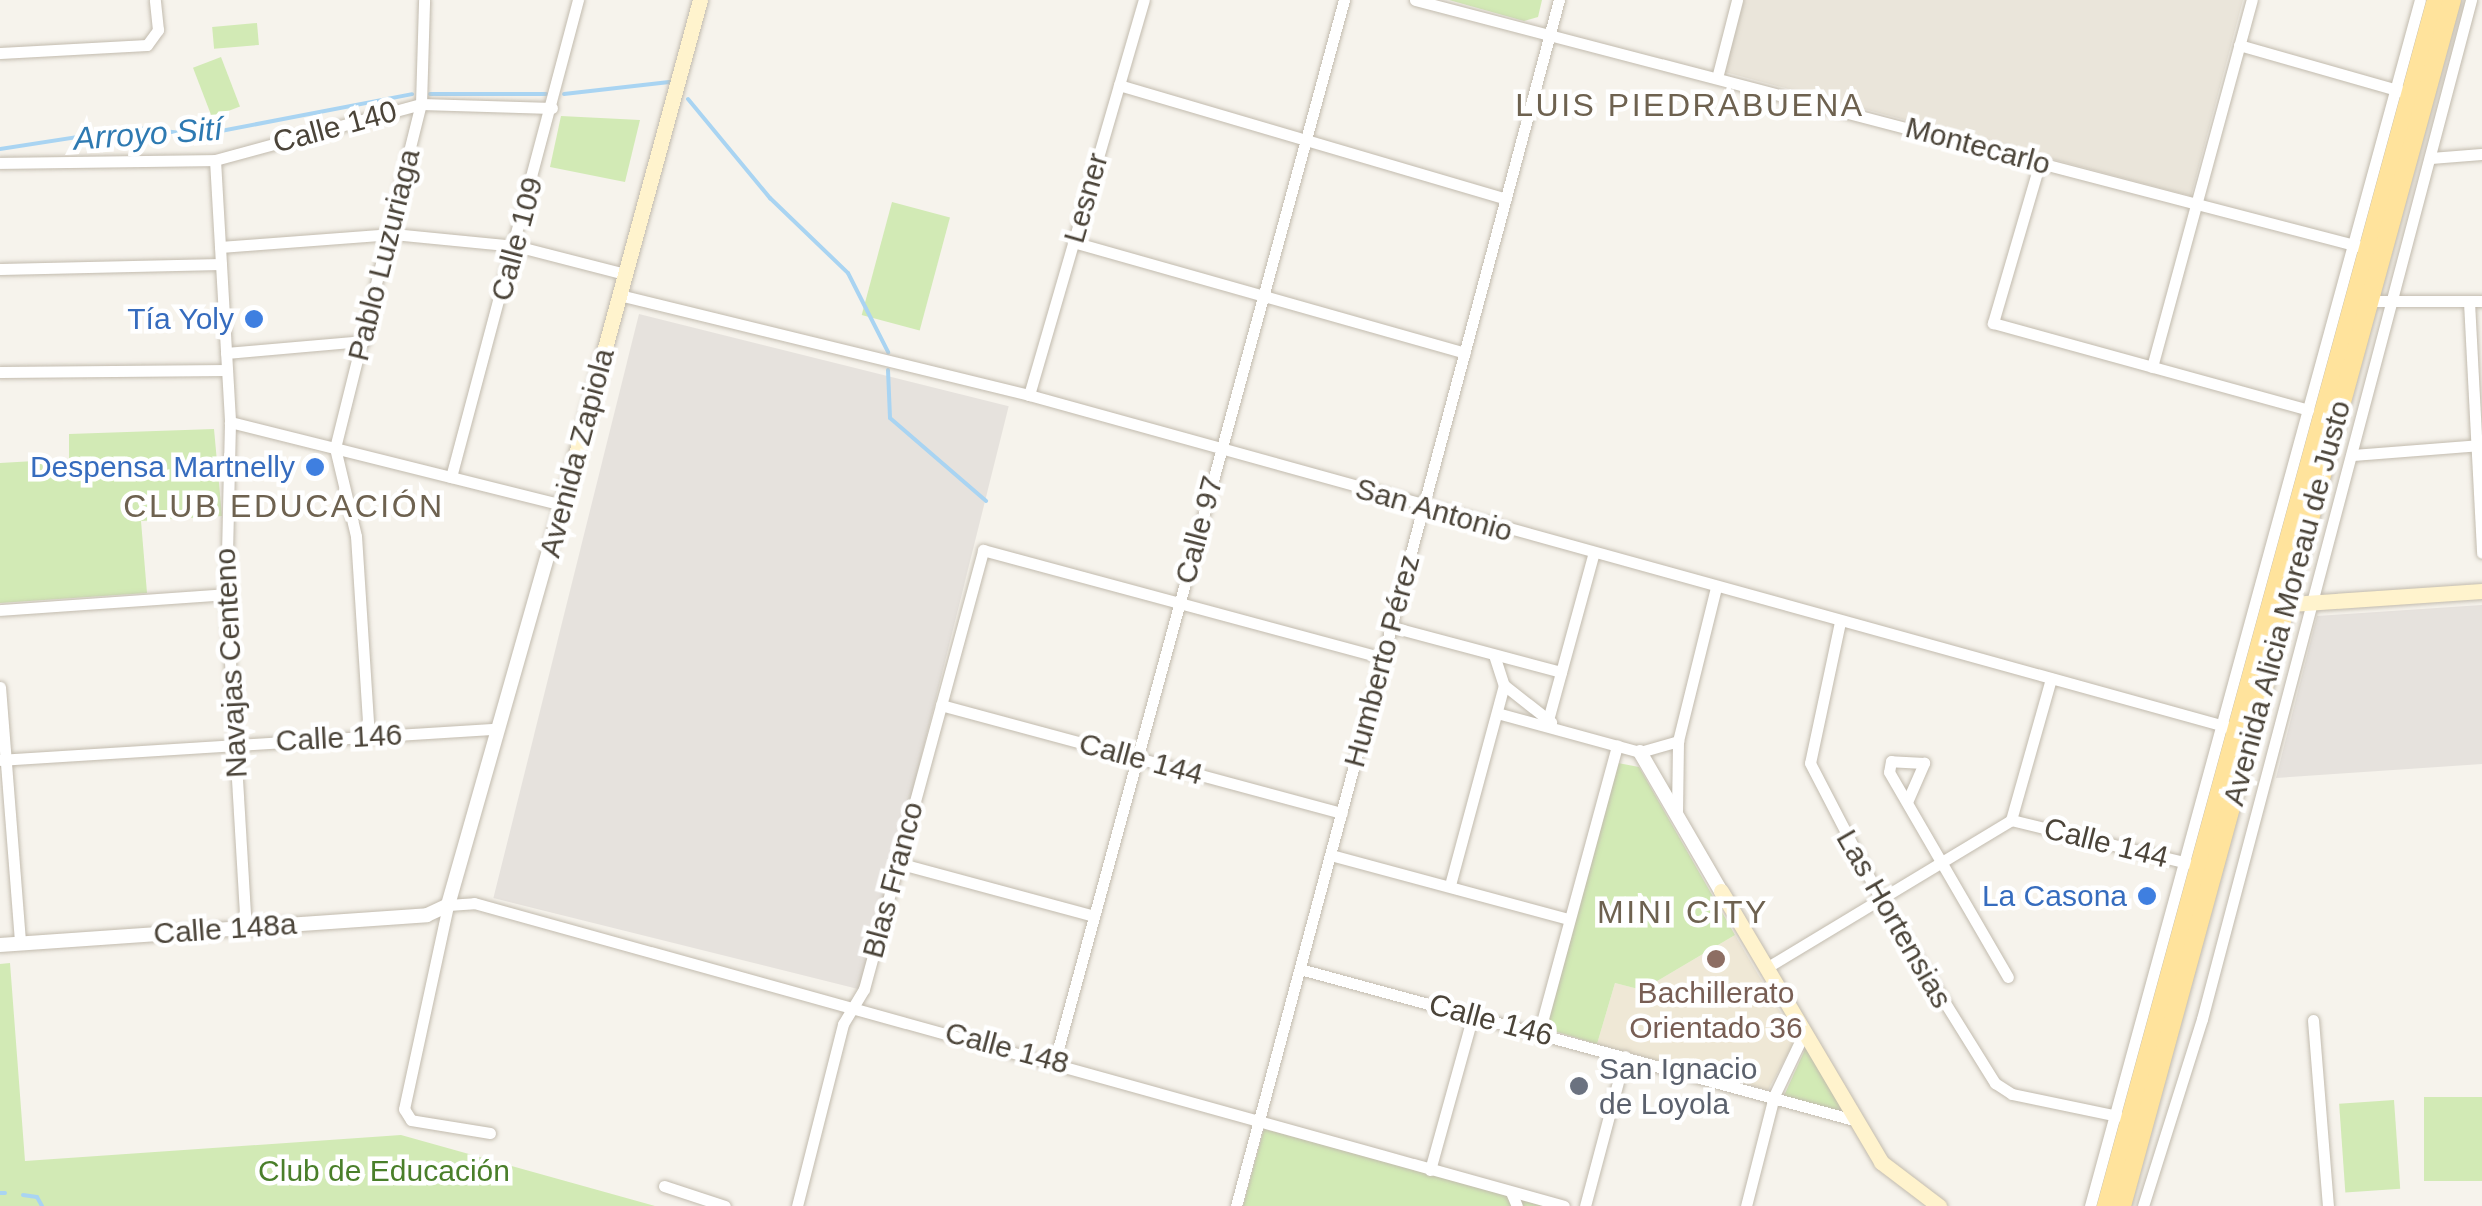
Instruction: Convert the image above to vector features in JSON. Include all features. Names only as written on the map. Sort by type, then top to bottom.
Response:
[{"type":"main road","name":"Avenida Zapiola","points":[[562,504],[700,0]]},
{"type":"main road","name":"Avenida Alicia Moreau de Justo","points":[[2353,301],[2360,246],[2403,92],[2436,0]]},
{"type":"main road","name":"Avenida Alicia Moreau de Justo","points":[[2106,1206],[2239,730],[2278,605],[2353,301],[2452,0]]},
{"type":"main road","points":[[2278,605],[2482,591]]},
{"type":"main road","name":"Avenida Alicia Moreau de Justo","points":[[2122,1206],[2239,730]]},
{"type":"main road","points":[[1722,891],[1881,1162],[1939,1206]]},
{"type":"street","points":[[0,53],[147,45],[158,30],[154,0]]},
{"type":"street","name":"Pablo Luzuriaga","points":[[334,448],[393,234],[421,104],[424,0]]},
{"type":"street","name":"Calle 109","points":[[451,477],[516,246],[578,0]]},
{"type":"street","name":"Lesner","points":[[1028,395],[1144,0]]},
{"type":"street","name":"Calle 97","points":[[1054,1060],[1344,0]]},
{"type":"street","name":"Montecarlo","points":[[1415,0],[2360,246]]},
{"type":"street","name":"Humberto Pérez","points":[[1236,1206],[1560,0]]},
{"type":"street","points":[[1717,78],[1738,0]]},
{"type":"street","points":[[2152,367],[2252,0]]},
{"type":"street","points":[[2240,45],[2403,92],[2420,0]]},
{"type":"street","points":[[2144,1206],[2202,1018],[2273,734],[2314,603],[2372,359],[2394,302],[2472,0]]},
{"type":"street","points":[[1119,85],[1506,199]]},
{"type":"street","name":"Calle 140","points":[[0,163],[215,160],[421,104],[552,108]]},
{"type":"street","points":[[2430,158],[2482,154]]},
{"type":"street","name":"Navajas Centeno","points":[[215,160],[230,422],[226,594],[246,927]]},
{"type":"street","points":[[2040,162],[1993,323],[2308,410]]},
{"type":"street","points":[[220,247],[393,234],[516,246],[625,274]]},
{"type":"street","points":[[1073,242],[1465,353]]},
{"type":"street","points":[[0,270],[221,264]]},
{"type":"street","name":"San Antonio","points":[[620,295],[1028,395],[1593,555],[2239,730]]},
{"type":"street","points":[[2090,1206],[2187,863],[2239,730],[2308,410],[2353,301],[2475,302],[2482,553]]},
{"type":"street","points":[[226,353],[364,341]]},
{"type":"street","points":[[0,372],[227,370]]},
{"type":"street","points":[[230,422],[562,504]]},
{"type":"street","points":[[2352,455],[2478,445]]},
{"type":"street","points":[[334,448],[356,536],[368,736]]},
{"type":"street","name":"Avenida Zapiola","points":[[448,905],[562,504]]},
{"type":"street","name":"Blas Franco","points":[[798,1206],[844,1024],[854,1007],[898,863],[983,550],[1180,603]]},
{"type":"street","points":[[1548,720],[1593,555]]},
{"type":"street","points":[[1677,814],[1678,741],[1716,588]]},
{"type":"street","points":[[0,610],[226,594]]},
{"type":"street","points":[[1180,603],[1383,658]]},
{"type":"street","name":"Las Hortensias","points":[[1840,622],[1810,763],[1881,900],[1995,1083],[2012,1094],[2118,1116]]},
{"type":"street","points":[[1392,627],[1561,672]]},
{"type":"street","points":[[1494,655],[1504,685],[1562,730]]},
{"type":"street","points":[[2011,820],[2051,679]]},
{"type":"street","points":[[1450,885],[1504,685]]},
{"type":"street","points":[[0,687],[20,943]]},
{"type":"street","name":"Calle 144","points":[[941,705],[1342,813]]},
{"type":"street","points":[[1496,713],[1640,752],[1678,741]]},
{"type":"street","name":"Calle 146","points":[[3,760],[498,728]]},
{"type":"street","points":[[1539,1033],[1617,746]]},
{"type":"street","points":[[1640,752],[1722,891]]},
{"type":"street","points":[[1907,802],[2008,977]]},
{"type":"street","name":"Calle 144","points":[[1766,968],[2011,820],[2187,863]]},
{"type":"street","points":[[1330,855],[1570,919]]},
{"type":"street","points":[[898,863],[1094,916]]},
{"type":"street","name":"Calle 148","points":[[448,905],[474,903],[1054,1060],[1564,1206]]},
{"type":"street","points":[[448,905],[404,1109],[411,1120],[490,1133]]},
{"type":"street","name":"Calle 148a","points":[[0,944],[427,915],[448,905]]},
{"type":"street","name":"Calle 146","points":[[1300,969],[1854,1120]]},
{"type":"street","points":[[1430,1170],[1473,1015]]},
{"type":"street","points":[[2314,1020],[2328,1206]]},
{"type":"street","points":[[1746,1206],[1774,1096],[1804,1032]]},
{"type":"street","points":[[1585,1206],[1625,1056]]},
{"type":"street","points":[[664,1186],[725,1206]]},
{"type":"street","points":[[1511,1192],[1517,1206]]},
{"type":"shaded area","points":[[1744,0],[2243,0],[2191,196],[1725,72]]},
{"type":"shaded area","points":[[639,314],[1009,406],[863,990],[493,898]]},
{"type":"shaded area","points":[[2482,605],[2482,764],[2276,778],[2317,616]]},
{"type":"shaded area","points":[[1735,935],[1796,1039],[1768,1090],[1597,1044],[1615,983],[1642,990]]},
{"type":"green space","points":[[1449,0],[1542,0],[1538,17],[1524,21]]},
{"type":"green space","points":[[257,23],[259,45],[214,49],[212,27]]},
{"type":"green space","points":[[221,57],[240,106],[212,117],[193,68]]},
{"type":"green space","points":[[561,116],[640,120],[625,182],[550,167]]},
{"type":"green space","points":[[892,202],[950,218],[920,331],[862,315]]},
{"type":"green space","points":[[214,429],[222,516],[141,521],[147,593],[0,603],[0,463],[69,459],[69,434]]},
{"type":"green space","points":[[1618,763],[1639,767],[1735,935],[1642,990],[1615,983],[1597,1044],[1544,1028]]},
{"type":"green space","name":"Club de Educación","points":[[10,963],[25,1161],[401,1135],[655,1206],[0,1206],[0,964]]},
{"type":"green space","points":[[1808,1043],[1849,1116],[1782,1100]]},
{"type":"green space","points":[[2424,1097],[2482,1097],[2482,1181],[2424,1181]]},
{"type":"green space","points":[[2394,1100],[2400,1189],[2345,1193],[2339,1104]]},
{"type":"green space","points":[[1264,1129],[1550,1206],[1243,1206]]},
{"type":"waterway","name":"Arroyo Sití","points":[[564,94],[669,82]]},
{"type":"waterway","name":"Arroyo Sití","points":[[0,149],[136,128],[200,135],[412,94]]},
{"type":"waterway","name":"Arroyo Sití","points":[[430,94],[546,94]]},
{"type":"waterway","name":"Arroyo Sití","points":[[688,99],[770,198],[848,273],[888,352]]},
{"type":"waterway","name":"Arroyo Sití","points":[[888,370],[890,418],[986,501]]},
{"type":"waterway","points":[[0,1193],[5,1193]]},
{"type":"waterway","points":[[23,1195],[37,1197],[42,1206]]},
{"type":"place","name":"Tía Yoly","points":[[254,319]]},
{"type":"place","name":"Despensa Martnelly","points":[[315,467]]},
{"type":"place","name":"La Casona","points":[[2147,896]]},
{"type":"place","name":"Bachillerato Orientado 36","points":[[1716,959]]},
{"type":"place","name":"San Ignacio de Loyola","points":[[1579,1086]]},
{"type":"district","name":"LUIS PIEDRABUENA","points":[[1690,105]]},
{"type":"district","name":"CLUB EDUCACIÓN","points":[[284,506]]},
{"type":"district","name":"MINI CITY","points":[[1683,912]]}]
